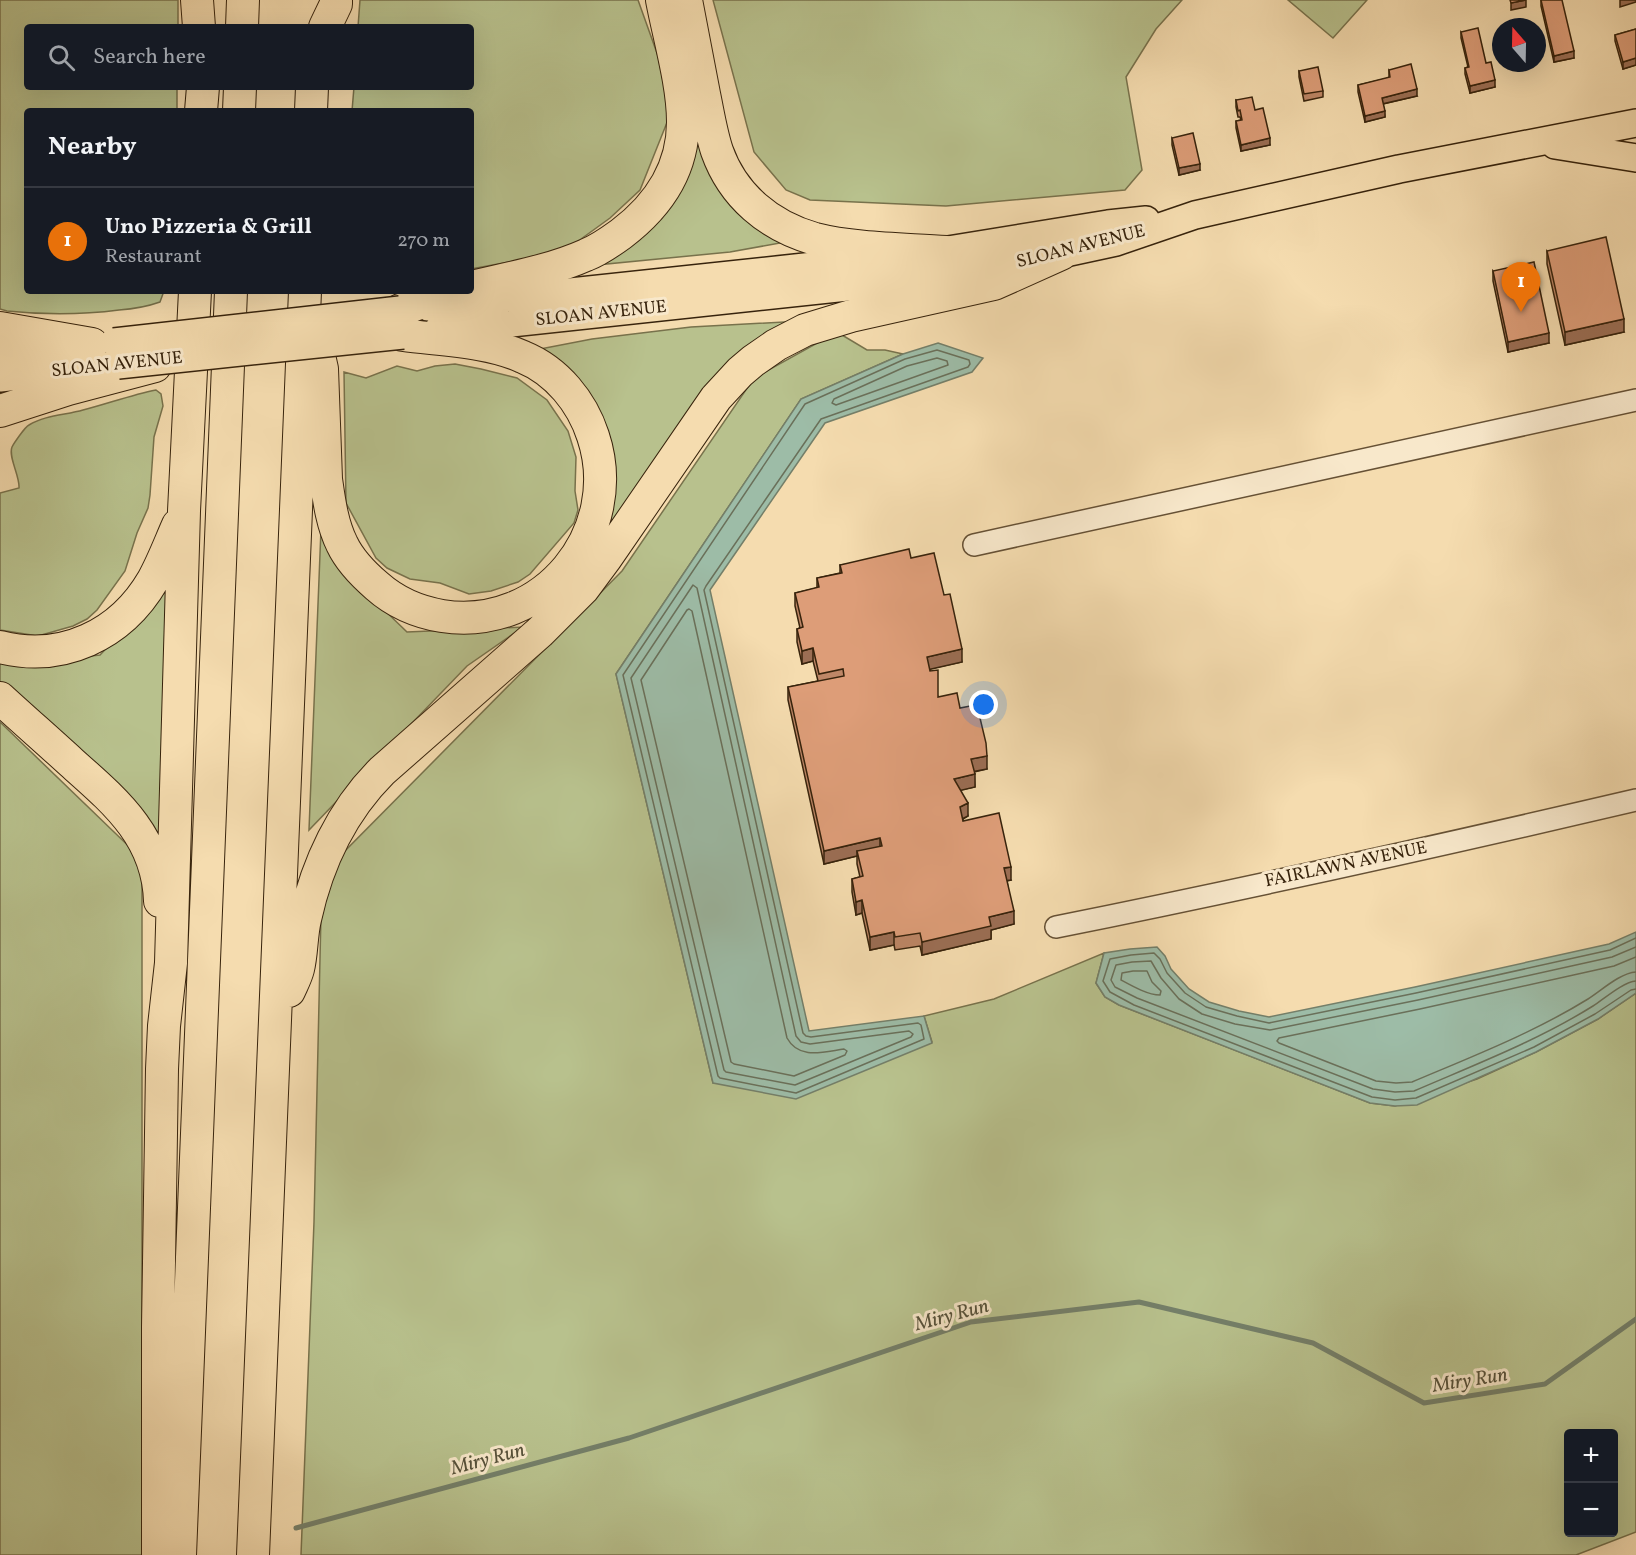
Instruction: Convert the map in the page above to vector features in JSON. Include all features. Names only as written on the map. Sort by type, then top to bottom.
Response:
[{"type":"highway","points":[[197,0],[199,24]]},
{"type":"highway","points":[[208,24],[209,0]]},
{"type":"highway","points":[[242,24],[243,0]]},
{"type":"highway","points":[[314,24],[315,0]]},
{"type":"highway","points":[[327,24],[336,0]]},
{"type":"highway","points":[[474,286],[545,269],[589,254],[615,239],[648,212],[662,194],[678,160],[683,122],[678,81],[662,0]]},
{"type":"highway","points":[[686,0],[716,149],[727,175],[748,202],[780,225],[815,239],[844,244],[946,252]]},
{"type":"highway","points":[[238,108],[240,90]]},
{"type":"highway","points":[[311,108],[312,90]]},
{"type":"highway","points":[[275,1025],[298,970],[304,922],[314,884],[349,810],[382,771],[540,632],[583,589],[711,405],[740,372],[776,345],[805,330],[851,316],[994,284],[1061,254]]},
{"type":"highway","points":[[164,1026],[171,963],[184,511],[195,294]]},
{"type":"highway","points":[[180,1555],[231,294]]},
{"type":"highway","points":[[254,1555],[305,294]]},
{"type":"highway","points":[[306,294],[322,369],[328,492],[338,533],[348,555],[383,592],[404,604],[426,612],[452,617],[469,617],[515,607],[546,590],[565,572],[582,548],[594,525],[600,497],[601,470],[591,430],[580,408],[566,388],[548,372],[526,358],[495,347],[402,322]]},
{"type":"highway","points":[[402,322],[450,294]]},
{"type":"highway","points":[[0,328],[111,357],[177,359]]},
{"type":"highway","points":[[0,411],[58,392],[111,357]]},
{"type":"highway","points":[[0,647],[26,652],[52,651],[80,644],[107,630],[131,609],[152,580],[184,511]]},
{"type":"highway","points":[[0,698],[128,816],[145,843],[158,881],[164,1026],[158,1327],[158,1555]]},
{"type":"main road","name":"SLOAN AVENUE","points":[[177,359],[402,322],[941,277],[1116,242],[1195,215],[1399,169],[1636,123]]},
{"type":"main road","points":[[1536,142],[1636,158]]},
{"type":"main road","name":"SLOAN AVENUE","points":[[0,378],[111,357],[946,252],[1108,224],[1195,215]]},
{"type":"main road","name":"SLOAN AVENUE","points":[[0,353],[111,357]]},
{"type":"street","points":[[974,545],[1636,400]]},
{"type":"street","name":"FAIRLAWN AVENUE","points":[[1056,927],[1196,899],[1636,800]]},
{"type":"green space","points":[[0,0],[178,0],[178,24],[24,24],[24,90],[177,90],[177,108],[24,108],[24,294],[163,294],[160,302],[134,308],[77,314],[0,309]]},
{"type":"green space","points":[[360,0],[638,0],[658,56],[670,115],[640,190],[610,218],[563,252],[474,268],[474,108],[352,108],[354,90],[474,90],[474,24],[358,24]]},
{"type":"green space","points":[[713,0],[1182,0],[1156,29],[1126,77],[1142,170],[1125,190],[946,206],[810,200],[786,190],[754,152]]},
{"type":"green space","points":[[1288,0],[1367,0],[1333,38]]},
{"type":"green space","points":[[701,132],[791,241],[730,252],[596,265]]},
{"type":"green space","points":[[801,321],[607,531],[607,449],[540,349],[592,339],[691,327]]},
{"type":"green space","points":[[837,332],[867,350],[885,350],[903,354],[801,399],[616,674],[713,1083],[932,1042],[924,1016],[994,999],[1104,953],[1096,983],[1105,997],[1119,1005],[1370,1103],[1395,1106],[1477,1079],[1536,1052],[1598,1019],[1636,993],[1636,1532],[1576,1555],[301,1555],[314,1222],[321,915],[339,857],[622,571],[754,378]]},
{"type":"green space","points":[[455,364],[517,378],[547,400],[568,431],[576,457],[575,491],[578,510],[574,523],[530,574],[518,582],[491,591],[469,594],[440,583],[410,579],[387,568],[376,558],[346,503],[344,372],[366,378],[397,366],[417,371]]},
{"type":"green space","points":[[156,390],[161,394],[163,406],[154,437],[148,508],[125,571],[97,610],[87,619],[73,626],[38,636],[0,630],[0,493],[19,488],[11,451],[15,442],[27,426],[42,419]]},
{"type":"green space","points":[[321,529],[343,570],[407,632],[523,627],[467,666],[309,830]]},
{"type":"green space","points":[[170,581],[164,847],[0,684],[0,662],[12,664],[100,655]]},
{"type":"green space","points":[[0,722],[142,859],[142,1546],[146,1555],[0,1555]]},
{"type":"water","points":[[938,343],[983,358],[972,372],[825,423],[710,590],[809,1031],[924,1016],[932,1043],[796,1099],[713,1083],[616,674],[801,399],[903,354]]},
{"type":"water","points":[[1636,932],[1636,993],[1598,1019],[1536,1052],[1417,1105],[1395,1106],[1370,1103],[1119,1005],[1105,997],[1096,983],[1104,953],[1157,947],[1165,956],[1171,969],[1189,989],[1209,1002],[1269,1017],[1609,944]]},
{"type":"building","points":[[1510,0],[1526,0],[1511,3]]},
{"type":"building","points":[[1541,0],[1562,0],[1574,51],[1554,56]]},
{"type":"building","points":[[1478,28],[1486,63],[1491,62],[1495,80],[1470,86],[1465,68],[1469,67],[1461,32]]},
{"type":"building","points":[[1636,29],[1636,58],[1623,62],[1615,35]]},
{"type":"building","points":[[1411,64],[1417,89],[1382,98],[1385,111],[1365,116],[1358,85],[1390,77],[1389,70]]},
{"type":"building","points":[[1318,67],[1323,91],[1304,94],[1299,71]]},
{"type":"building","points":[[1252,97],[1255,110],[1263,108],[1270,138],[1241,145],[1236,121],[1242,120],[1236,100]]},
{"type":"building","points":[[1193,133],[1200,164],[1179,168],[1172,138]]},
{"type":"building","points":[[1606,237],[1624,319],[1565,332],[1547,251]]},
{"type":"building","points":[[1534,262],[1549,333],[1508,342],[1493,271]]},
{"type":"building","points":[[909,549],[911,558],[934,553],[944,595],[950,594],[962,649],[927,657],[930,671],[938,670],[938,697],[957,693],[960,708],[975,705],[980,718],[987,756],[971,759],[975,774],[954,779],[968,803],[960,807],[963,821],[999,813],[1011,867],[1004,868],[1014,911],[989,917],[991,926],[922,942],[920,933],[895,937],[894,932],[870,937],[862,900],[856,902],[852,879],[863,876],[857,851],[882,846],[880,838],[824,851],[788,687],[844,676],[843,669],[819,674],[813,648],[802,651],[797,629],[803,627],[795,593],[819,587],[817,578],[842,573],[840,565]]},
{"type":"waterway","name":"Miry Run","points":[[296,1528],[629,1438],[971,1322],[1139,1302],[1313,1343],[1424,1403],[1545,1384],[1636,1319]]},
{"type":"place","name":"Uno Pizzeria & Grill","points":[[1521,312]]}]
